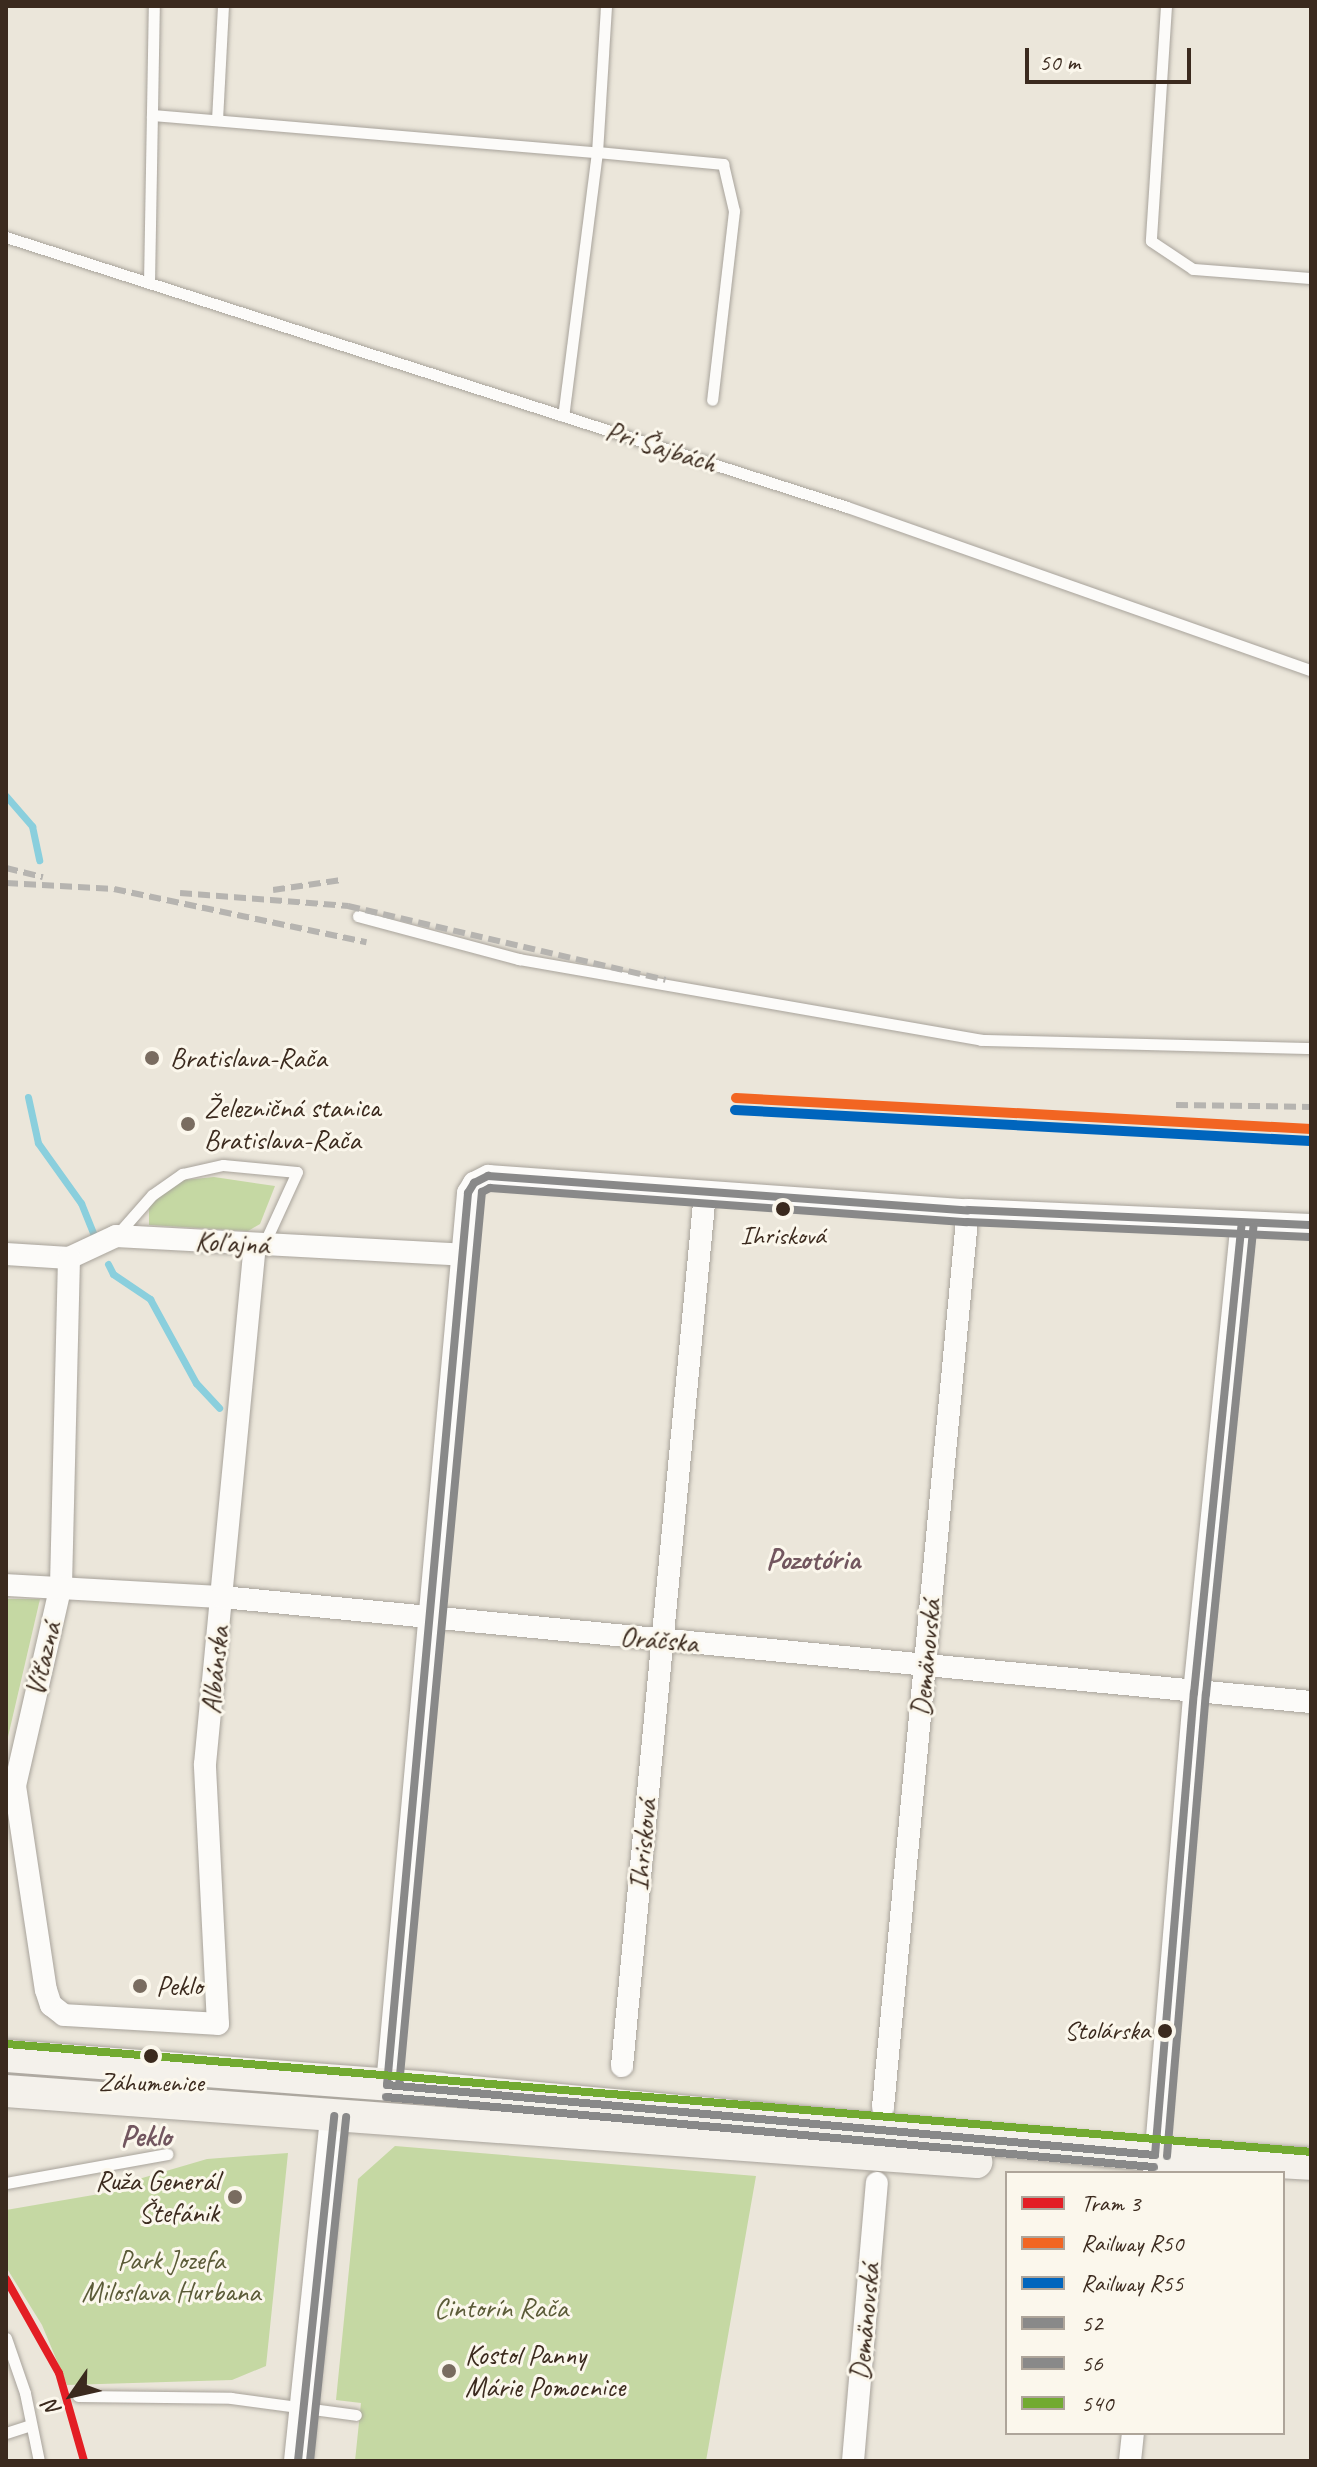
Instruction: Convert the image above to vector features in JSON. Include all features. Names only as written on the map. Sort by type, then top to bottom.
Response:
[{"type":"main road","points":[[6,2056],[387,2085],[1155,2164],[1311,2164]]},
{"type":"main road","points":[[296,2079],[334,2116]]},
{"type":"main road","points":[[334,2116],[387,2085]]},
{"type":"main road","points":[[6,2091],[1075,2171]]},
{"type":"main road","points":[[1285,2185],[1311,2186]]},
{"type":"street","points":[[387,2085],[468,1193],[477,1181],[488,1176],[968,1210],[1311,1225]]},
{"type":"street","name":"Ihrisková","points":[[622,2066],[705,1193]]},
{"type":"street","name":"Demänovská","points":[[883,2107],[968,1210]]},
{"type":"street","points":[[1155,2164],[1194,1693],[1242,1224]]},
{"type":"street","name":"Koľajná","points":[[6,1254],[69,1258],[116,1236],[463,1255]]},
{"type":"street","name":"Albánska","points":[[146,2020],[218,2024],[205,1764],[259,1244]]},
{"type":"street","name":"Víťazná","points":[[69,1258],[61,1585],[15,1786],[46,1990],[51,2005],[64,2015],[146,2020]]},
{"type":"street","name":"Oráčska","points":[[6,1585],[61,1585],[222,1597],[430,1620],[1311,1702]]},
{"type":"street","points":[[298,2461],[334,2116]]},
{"type":"street","name":"Demänovská","points":[[853,2461],[877,2183]]},
{"type":"street","points":[[1130,2461],[1133,2435]]},
{"type":"lane","points":[[149,283],[154,6]]},
{"type":"lane","points":[[217,120],[223,6]]},
{"type":"lane","points":[[563,416],[597,152],[606,6]]},
{"type":"lane","points":[[1166,6],[1151,241],[1193,269],[1311,278]]},
{"type":"lane","points":[[152,115],[723,164],[734,211],[712,400]]},
{"type":"lane","name":"Pri Šajbách","points":[[6,237],[847,507],[1311,670]]},
{"type":"lane","points":[[358,916],[519,959],[981,1040],[1311,1048]]},
{"type":"lane","points":[[116,1236],[152,1195],[182,1174],[223,1165],[297,1172],[259,1244]]},
{"type":"lane","points":[[6,2183],[167,2154]]},
{"type":"lane","points":[[6,2338],[39,2461]]},
{"type":"lane","points":[[78,2396],[231,2398],[356,2415]]},
{"type":"lane","points":[[6,2433],[31,2425]]},
{"type":"green space","points":[[214,1177],[275,1186],[260,1224],[248,1231],[149,1225],[149,1207],[160,1193],[184,1180]]},
{"type":"green space","points":[[6,1599],[40,1599],[7,1741],[6,1741]]},
{"type":"green space","name":"Cintorín Rača","points":[[395,2146],[756,2176],[706,2461],[355,2461],[361,2403],[336,2400],[358,2179]]},
{"type":"green space","name":"Park Jozefa Miloslava Hurbana","points":[[288,2153],[266,2366],[232,2380],[67,2385],[42,2325],[6,2267],[6,2210],[105,2193],[115,2186],[207,2159]]},
{"type":"waterway","points":[[6,796],[32,826],[39,860]]},
{"type":"waterway","points":[[28,1097],[38,1143],[81,1203],[96,1240]]},
{"type":"waterway","points":[[108,1264],[113,1274],[150,1299],[196,1383],[219,1408]]},
{"type":"railway","points":[[6,868],[43,877]]},
{"type":"railway","points":[[273,890],[341,880]]},
{"type":"railway","points":[[6,883],[114,889],[366,942]]},
{"type":"railway","points":[[180,893],[348,906],[665,980]]},
{"type":"railway","points":[[1176,1105],[1311,1107]]},
{"type":"tram line","name":"3","points":[[6,2279],[59,2373],[84,2461]]},
{"type":"rail line","name":"R50","points":[[736,1098],[1311,1129]]},
{"type":"rail line","name":"R55","points":[[735,1110],[1310,1141]]},
{"type":"transit line","name":"52","points":[[387,2085],[468,1193],[474,1183],[488,1176],[968,1210],[1311,1225]]},
{"type":"transit line","name":"56","points":[[399,2086],[482,1192],[490,1188],[967,1222],[1310,1237]]},
{"type":"transit line","name":"52","points":[[1155,2155],[1194,1693],[1242,1224]]},
{"type":"transit line","name":"56","points":[[1167,2156],[1206,1694],[1254,1225]]},
{"type":"transit line","name":"540","points":[[7,2044],[1311,2152]]},
{"type":"transit line","name":"52","points":[[387,2085],[1155,2155]]},
{"type":"transit line","name":"56","points":[[386,2097],[1154,2167]]},
{"type":"transit line","name":"52","points":[[298,2461],[334,2116]]},
{"type":"transit line","name":"56","points":[[310,2461],[346,2117]]},
{"type":"place","name":"Bratislava-Rača","points":[[152,1058]]},
{"type":"place","name":"Železničná stanica Bratislava-Rača","points":[[188,1124]]},
{"type":"place","name":"Ihrisková","points":[[783,1209]]},
{"type":"place","name":"Peklo","points":[[140,1986]]},
{"type":"place","name":"Stolárska","points":[[1165,2031]]},
{"type":"place","name":"Záhumenice","points":[[151,2056]]},
{"type":"place","name":"Ruža Generál Štefánik","points":[[235,2197]]},
{"type":"place","name":"Kostol Panny Márie Pomocnice","points":[[449,2371]]},
{"type":"district","name":"Pozotória","points":[[813,1559]]},
{"type":"district","name":"Peklo","points":[[146,2136]]}]
